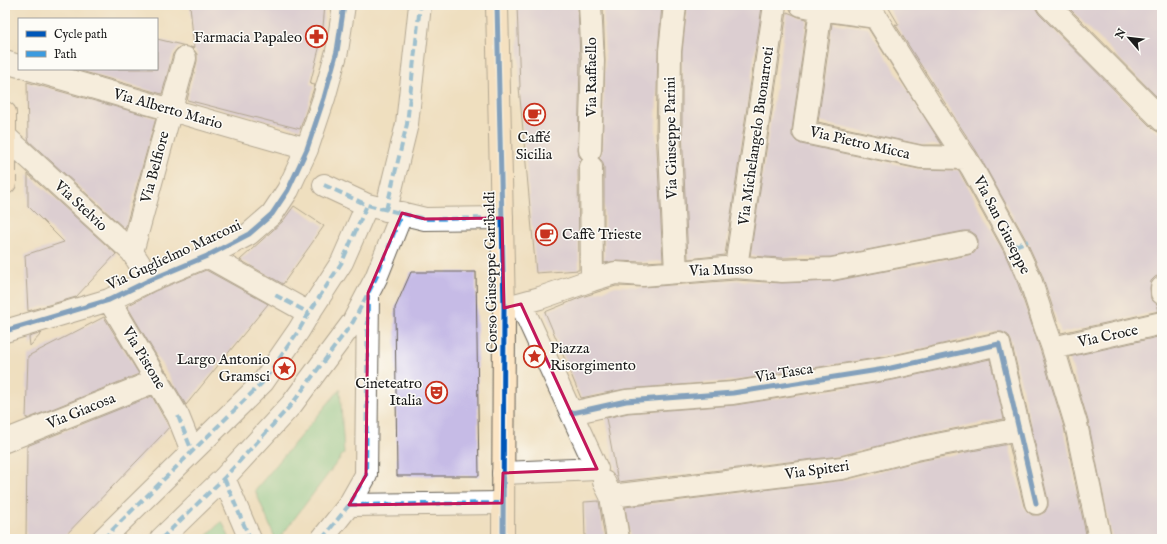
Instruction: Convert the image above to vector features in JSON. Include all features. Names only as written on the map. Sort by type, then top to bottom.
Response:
[{"type":"street","name":"Via Guglielmo Marconi","points":[[5,331],[109,300],[150,280],[207,256],[249,234],[272,214],[288,190],[307,149],[324,98],[337,51],[344,5]]},
{"type":"street","points":[[161,539],[224,478],[292,404],[353,322],[376,278],[385,209],[406,124],[420,5]]},
{"type":"street","name":"Corso Giuseppe Garibaldi","points":[[497,5],[502,218],[512,306],[503,473],[503,539]]},
{"type":"street","name":"Via Raffaello","points":[[590,5],[593,61],[591,158],[592,280]]},
{"type":"street","name":"Via Giuseppe Parini","points":[[675,5],[670,51],[669,130],[676,272]]},
{"type":"street","name":"Via Michelangelo Buonarroti","points":[[736,267],[775,5]]},
{"type":"street","points":[[1048,5],[1162,120]]},
{"type":"street","points":[[811,7],[872,11]]},
{"type":"street","name":"Via Pietro Micca","points":[[811,7],[804,132],[921,157],[966,158]]},
{"type":"street","name":"Via San Giuseppe","points":[[872,11],[930,104],[1022,244],[1030,279],[1076,424],[1100,539]]},
{"type":"street","name":"Via Belfiore","points":[[132,252],[185,58]]},
{"type":"street","points":[[5,62],[18,66]]},
{"type":"street","name":"Via Alberto Mario","points":[[32,70],[307,149]]},
{"type":"street","points":[[5,113],[5,183]]},
{"type":"street","name":"Via Stelvio","points":[[5,136],[132,252],[150,280]]},
{"type":"street","points":[[324,185],[385,209],[425,219],[502,218]]},
{"type":"street","points":[[103,539],[263,382],[299,330],[342,262],[385,209]]},
{"type":"street","name":"Via Musso","points":[[512,306],[616,273],[643,275],[736,267],[782,271],[832,269],[966,243]]},
{"type":"street","points":[[207,256],[309,313]]},
{"type":"street","points":[[1162,288],[1162,293]]},
{"type":"street","points":[[322,539],[349,505],[366,475],[368,293]]},
{"type":"street","name":"Via Pistone","points":[[109,300],[158,380],[178,416],[192,451]]},
{"type":"street","points":[[512,306],[572,413],[597,469],[612,496],[618,539]]},
{"type":"street","name":"Via Croce","points":[[1053,348],[1162,323]]},
{"type":"street","name":"Via Tasca","points":[[572,413],[626,401],[733,393],[854,374],[891,368],[999,344],[1019,429]]},
{"type":"street","name":"Via Giacosa","points":[[5,441],[158,380]]},
{"type":"street","points":[[1019,429],[1036,503]]},
{"type":"street","name":"Via Spiteri","points":[[612,496],[842,468],[916,449],[1019,429]]},
{"type":"street","points":[[503,473],[597,469]]},
{"type":"street","points":[[224,478],[250,539]]},
{"type":"street","points":[[349,505],[502,503]]},
{"type":"highlighted area","points":[[402,213],[425,219],[502,218],[504,308],[521,304],[597,469],[503,473],[502,503],[349,505],[366,475],[368,293]]},
{"type":"green space","points":[[340,389],[344,453],[279,539],[275,538],[255,490]]},
{"type":"green space","points":[[222,521],[230,539],[203,539]]},
{"type":"building","points":[[190,5],[325,5],[322,37],[310,84],[315,85],[300,129],[187,100],[197,61],[197,54],[190,47],[194,48]]},
{"type":"building","points":[[517,5],[578,5],[580,61],[578,150],[579,156],[582,159],[578,167],[579,270],[536,273],[519,87]]},
{"type":"building","points":[[603,5],[662,5],[658,51],[656,130],[663,261],[616,261],[604,263],[604,167],[599,158],[602,150],[605,61]]},
{"type":"building","points":[[687,5],[754,5],[762,7],[725,255],[688,259],[682,130],[682,52]]},
{"type":"building","points":[[887,5],[1036,5],[1036,9],[1039,14],[1153,129],[1158,132],[1162,132],[1162,274],[1155,277],[1151,281],[1150,288],[1151,299],[1157,304],[1159,311],[1061,333],[1042,275],[1026,240],[977,152],[895,24],[899,25]]},
{"type":"building","points":[[1066,5],[1162,5],[1162,102]]},
{"type":"building","points":[[787,12],[807,19],[792,130],[792,136],[796,141],[801,144],[919,169],[959,170],[1004,252],[1018,284],[1064,427],[1087,539],[630,539],[625,507],[844,480],[919,461],[1009,444],[1024,506],[1027,511],[1032,515],[1039,515],[1045,512],[1048,506],[1048,500],[1011,341],[1008,335],[1002,332],[996,332],[889,356],[732,381],[625,389],[581,398],[545,312],[582,297],[616,286],[644,287],[736,280],[782,283],[834,281],[968,255],[974,253],[978,247],[976,235],[970,231],[964,231],[831,257],[782,258],[750,256]]},
{"type":"building","points":[[832,23],[868,28],[942,145],[922,145],[818,122]]},
{"type":"building","points":[[158,39],[186,46],[181,46],[173,54],[162,94],[78,70],[158,70]]},
{"type":"building","points":[[27,82],[156,118],[125,229],[29,141]]},
{"type":"building","points":[[28,174],[116,254],[76,297],[28,311],[25,255],[64,242],[28,206]]},
{"type":"building","points":[[294,206],[324,226],[283,284],[240,260],[283,221]]},
{"type":"building","points":[[206,270],[268,304],[186,405],[127,306],[155,291]]},
{"type":"building","name":"Cineteatro Italia","points":[[411,272],[476,272],[479,476],[397,476],[395,308]]},
{"type":"building","points":[[104,317],[139,374],[27,419],[28,356]]},
{"type":"building","points":[[42,333],[30,346],[29,337]]},
{"type":"building","points":[[1162,336],[1162,539],[1112,539],[1088,421],[1069,357]]},
{"type":"building","points":[[990,359],[1004,419],[913,437],[840,456],[618,482],[606,418],[628,413],[735,405],[893,380]]},
{"type":"building","points":[[152,396],[169,427],[162,435],[62,539],[26,539],[27,446]]},
{"type":"building","points":[[599,501],[605,539],[585,539],[584,502]]},
{"type":"marked path","points":[[386,210],[407,124],[420,5]]},
{"type":"marked path","points":[[324,185],[367,205],[425,219],[502,218]]},
{"type":"marked path","points":[[103,539],[263,382],[299,330],[342,262],[367,205]]},
{"type":"marked path","points":[[161,539],[224,478],[292,404],[353,322],[376,278],[402,213]]},
{"type":"marked path","points":[[1015,246],[1028,241]]},
{"type":"marked path","points":[[275,295],[309,313]]},
{"type":"marked path","points":[[322,539],[349,505],[366,475],[368,295]]},
{"type":"marked path","points":[[178,416],[192,451]]},
{"type":"marked path","points":[[224,478],[250,539]]},
{"type":"marked path","points":[[349,505],[502,503]]},
{"type":"cycle path","points":[[5,331],[109,300],[150,280],[207,256],[249,234],[272,214],[288,190],[307,149],[324,98],[337,51],[344,5]]},
{"type":"cycle path","points":[[497,5],[504,308],[503,539]]},
{"type":"cycle path","points":[[572,413],[626,401],[733,393],[891,368],[999,344],[1036,503]]},
{"type":"place","name":"Farmacia Papaleo","points":[[317,37]]},
{"type":"place","name":"Caffé Sicilia","points":[[534,114]]},
{"type":"place","name":"Caffè Trieste","points":[[547,234]]},
{"type":"place","name":"Piazza Risorgimento","points":[[534,357]]},
{"type":"place","name":"Largo Antonio Gramsci","points":[[285,368]]},
{"type":"place","name":"Cineteatro Italia","points":[[437,392]]}]
